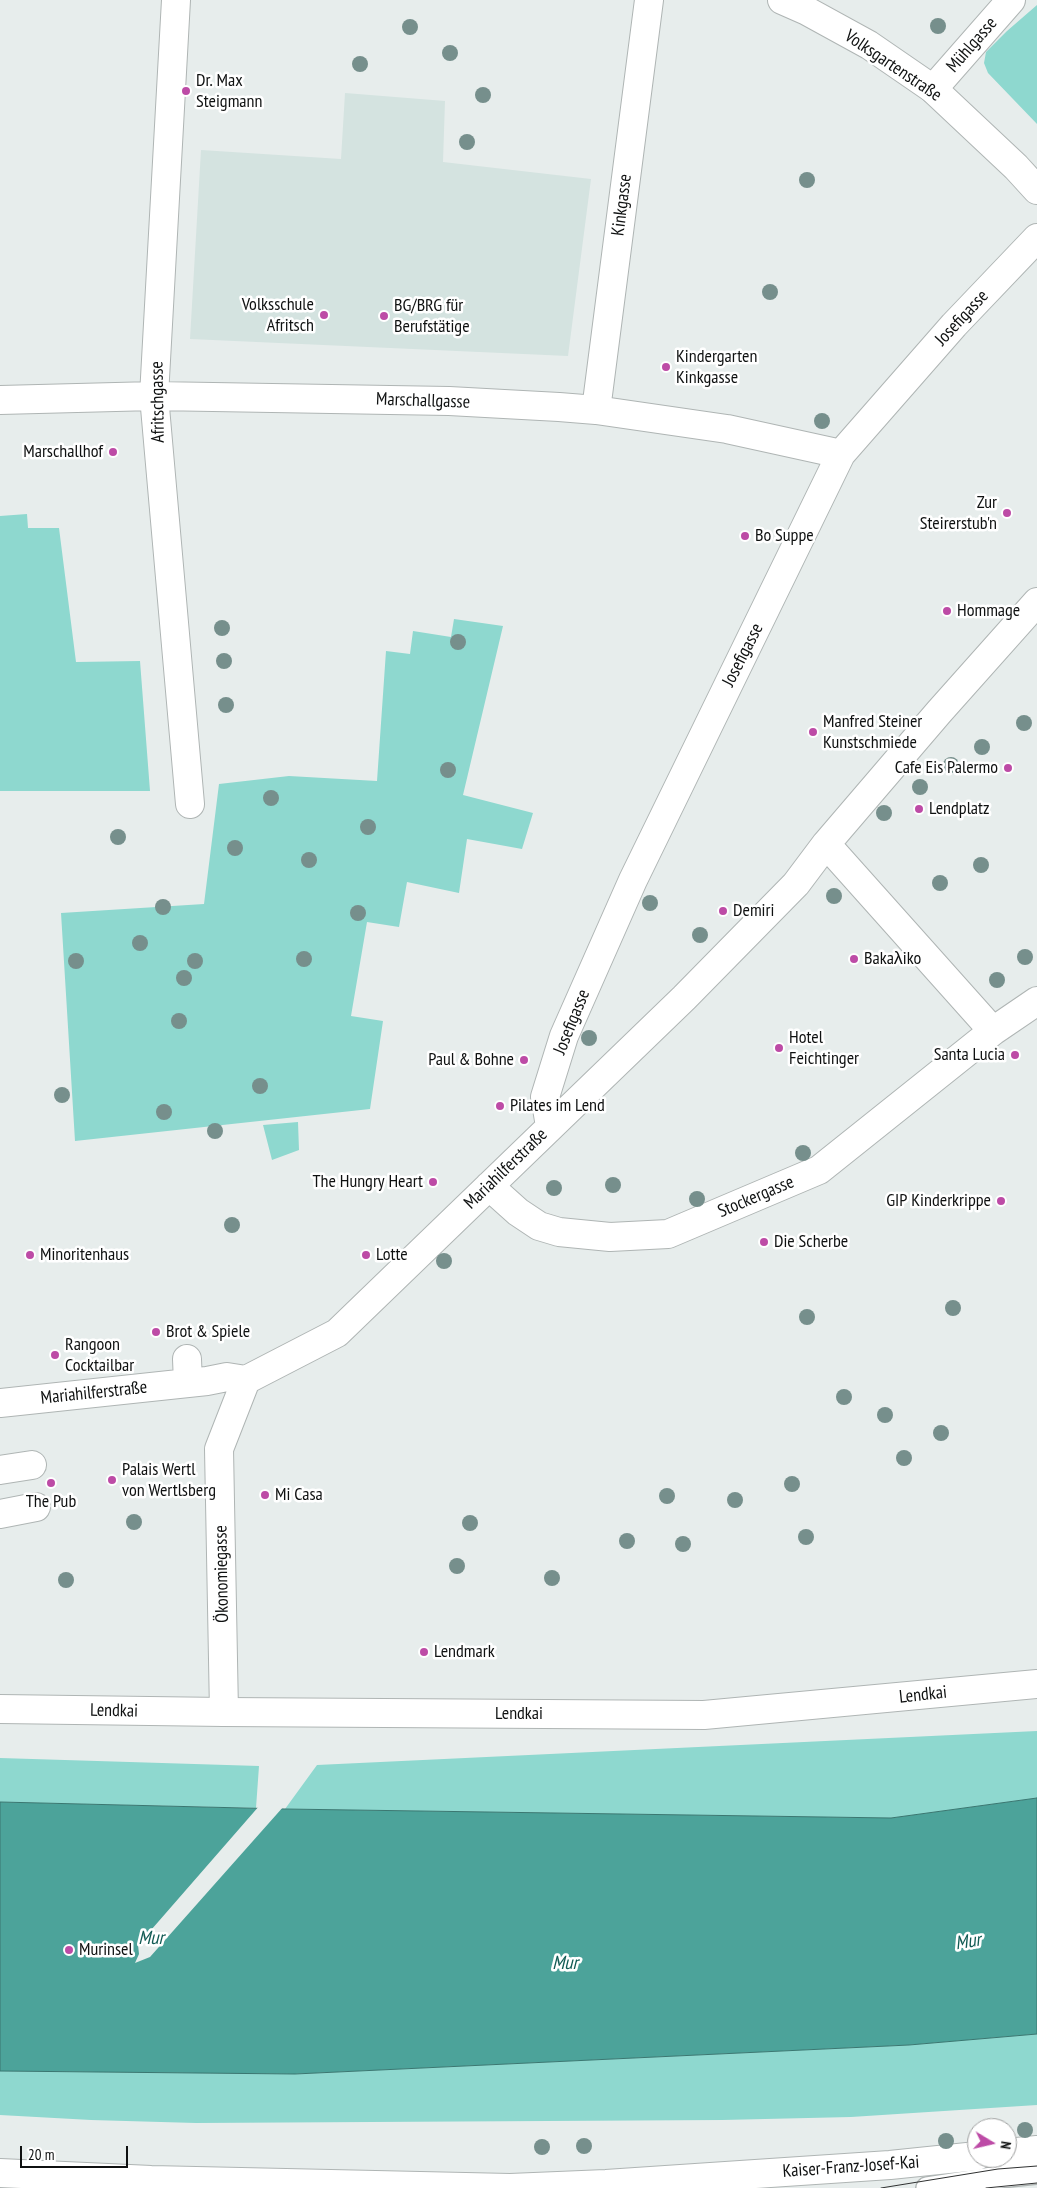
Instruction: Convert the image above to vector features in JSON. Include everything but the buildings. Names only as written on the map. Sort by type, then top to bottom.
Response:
[{"type":"street","name":"Afritschgasse","points":[[176,0],[154,396],[190,804]]},
{"type":"street","name":"Kinkgasse","points":[[596,410],[649,0]]},
{"type":"street","name":"Volksgartenstraße","points":[[782,0],[807,11],[868,45],[933,90],[1037,190]]},
{"type":"street","name":"Mühlgasse","points":[[933,90],[1011,0]]},
{"type":"street","name":"Josefigasse","points":[[550,1126],[545,1097],[564,1036],[633,880],[842,454],[954,325],[1037,238]]},
{"type":"street","name":"Marschallgasse","points":[[0,400],[154,396],[448,401],[596,410],[727,430],[842,454]]},
{"type":"street","points":[[1037,602],[939,712],[826,844],[993,1031],[1037,1001]]},
{"type":"street","name":"Mariahilferstraße","points":[[0,1403],[187,1371],[246,1380],[337,1333],[684,998],[796,884],[826,844]]},
{"type":"street","name":"Stockergasse","points":[[489,1186],[518,1212],[539,1226],[559,1232],[610,1237],[668,1234],[819,1170],[993,1031]]},
{"type":"street","name":"Ökonomiegasse","points":[[224,1712],[219,1449],[246,1380]]},
{"type":"street","points":[[0,1470],[32,1465]]},
{"type":"street","points":[[0,1514],[36,1507]]},
{"type":"street","name":"Lendkai","points":[[0,1709],[704,1715],[1037,1684]]},
{"type":"street","points":[[1017,2152],[1037,2150]]},
{"type":"street","name":"Kaiser-Franz-Josef-Kai","points":[[0,2173],[151,2180],[510,2188],[606,2186],[890,2165],[967,2157]]},
{"type":"lane","points":[[927,2188],[999,2177],[1037,2174]]},
{"type":"shaded area","points":[[1037,5],[1037,124],[988,73],[984,63],[986,52]]},
{"type":"shaded area","points":[[345,93],[445,101],[443,162],[591,179],[568,356],[190,339],[201,150],[341,159]]},
{"type":"shaded area","points":[[27,514],[28,528],[59,528],[76,662],[140,661],[150,791],[0,791],[0,516]]},
{"type":"shaded area","points":[[454,619],[503,626],[463,795],[533,813],[522,849],[467,839],[459,893],[407,882],[399,927],[367,922],[351,1016],[383,1021],[370,1109],[75,1141],[61,913],[204,904],[219,784],[289,776],[377,781],[386,651],[410,654],[413,631],[451,637]]},
{"type":"shaded area","points":[[298,1122],[299,1150],[272,1160],[263,1125]]},
{"type":"shaded area","points":[[1037,1731],[1037,1798],[891,1818],[285,1809],[317,1765]]},
{"type":"shaded area","points":[[0,1758],[259,1766],[256,1808],[0,1802]]},
{"type":"shaded area","points":[[1037,2034],[1037,2105],[851,2117],[722,2120],[196,2123],[0,2115],[0,2071],[295,2074],[909,2045]]},
{"type":"water","name":"Mur","points":[[1037,1798],[1037,2034],[909,2045],[295,2074],[0,2071],[0,1802],[285,1809],[891,1818]]},
{"type":"pier","points":[[260,1805],[284,1806],[150,1957],[135,1963],[139,1954],[138,1945]]},
{"type":"tram line","points":[[881,2188],[998,2169],[1037,2166]]},
{"type":"tram line","points":[[986,2188],[1037,2183]]},
{"type":"place","name":"Dr. Max Steigmann","points":[[186,91]]},
{"type":"place","name":"Volksschule Afritsch","points":[[324,315]]},
{"type":"place","name":"BG/BRG für Berufstätige","points":[[384,316]]},
{"type":"place","name":"Kindergarten Kinkgasse","points":[[666,367]]},
{"type":"place","name":"Marschallhof","points":[[113,452]]},
{"type":"place","name":"Zur Steirerstub'n","points":[[1007,513]]},
{"type":"place","name":"Bo Suppe","points":[[745,536]]},
{"type":"place","name":"Hommage","points":[[947,611]]},
{"type":"place","name":"Manfred Steiner Kunstschmiede","points":[[813,732]]},
{"type":"place","name":"Cafe Eis Palermo","points":[[1008,768]]},
{"type":"place","name":"Lendplatz","points":[[919,809]]},
{"type":"place","name":"Demiri","points":[[723,911]]},
{"type":"place","name":"Bakaλiko","points":[[854,959]]},
{"type":"place","name":"Hotel Feichtinger","points":[[779,1048]]},
{"type":"place","name":"Santa Lucia","points":[[1015,1055]]},
{"type":"place","name":"Paul & Bohne","points":[[524,1060]]},
{"type":"place","name":"Pilates im Lend","points":[[500,1106]]},
{"type":"place","name":"The Hungry Heart","points":[[433,1182]]},
{"type":"place","name":"GIP Kinderkrippe","points":[[1001,1201]]},
{"type":"place","name":"Die Scherbe","points":[[764,1242]]},
{"type":"place","name":"Minoritenhaus","points":[[30,1255]]},
{"type":"place","name":"Lotte","points":[[366,1255]]},
{"type":"place","name":"Brot & Spiele","points":[[156,1332]]},
{"type":"place","name":"Rangoon Cocktailbar","points":[[55,1355]]},
{"type":"place","name":"Palais Wertl von Wertlsberg","points":[[112,1480]]},
{"type":"place","name":"The Pub","points":[[51,1483]]},
{"type":"place","name":"Mi Casa","points":[[265,1495]]},
{"type":"place","name":"Lendmark","points":[[424,1652]]},
{"type":"place","name":"Murinsel","points":[[69,1950]]}]
